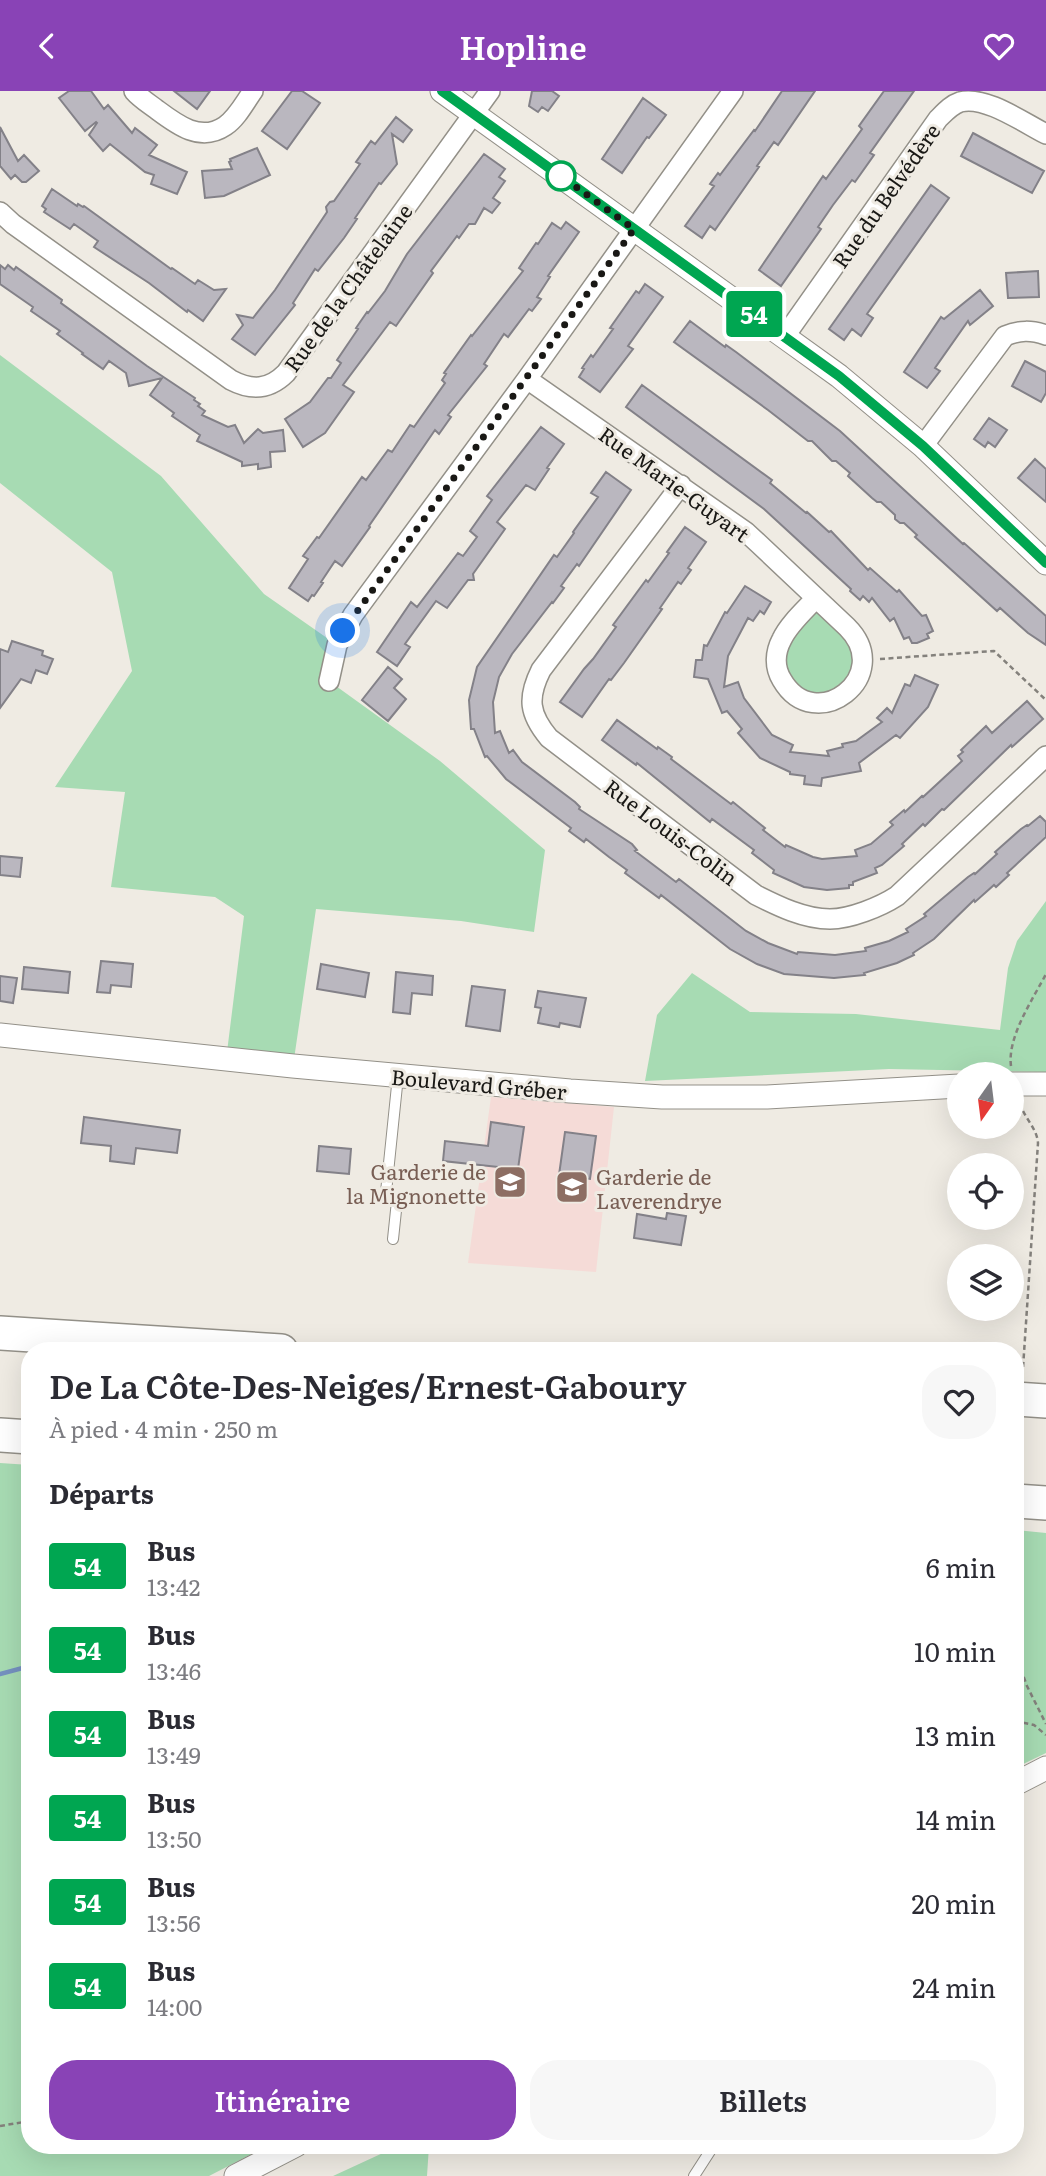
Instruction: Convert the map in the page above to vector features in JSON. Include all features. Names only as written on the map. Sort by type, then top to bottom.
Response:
[{"type":"highway","points":[[0,1333],[140,1342]]},
{"type":"highway","points":[[1024,1399],[1046,1401]]},
{"type":"highway","points":[[0,1435],[21,1436]]},
{"type":"highway","points":[[1024,1490],[1046,1503]]},
{"type":"street","points":[[134,91],[173,122],[192,132],[203,133],[226,126],[253,91]]},
{"type":"street","points":[[442,91],[839,376],[923,446],[1046,563]]},
{"type":"street","name":"Rue de la Châtelaine","points":[[0,212],[232,380],[251,388],[261,388],[272,384],[286,373],[489,91]]},
{"type":"street","points":[[329,681],[337,645],[353,615],[527,379],[733,91]]},
{"type":"street","name":"Rue du Belvédère","points":[[785,336],[939,118],[949,108],[960,102],[984,103],[1046,134]]},
{"type":"street","points":[[923,446],[1005,335],[1026,330],[1046,335]]},
{"type":"street","name":"Rue Marie-Guyart","points":[[527,379],[746,532],[853,633],[860,647],[862,660]]},
{"type":"street","name":"Rue Louis-Colin","points":[[681,485],[541,670],[532,691],[533,713],[539,726],[550,738],[756,895],[781,907],[830,919],[882,906],[897,897],[1046,757]]},
{"type":"street","points":[[816,597],[784,635],[777,652],[777,667],[786,687],[806,701],[828,702],[848,692],[856,683],[862,660]]},
{"type":"street","name":"Boulevard Gréber","points":[[0,1035],[570,1091],[687,1097],[767,1097],[947,1087]]},
{"type":"street","points":[[1024,1085],[1046,1084]]},
{"type":"street","points":[[1024,1779],[1046,1768]]},
{"type":"street","points":[[236,2176],[279,2154]]},
{"type":"lane","points":[[393,1240],[397,1201],[386,1192],[398,1076]]},
{"type":"lane","points":[[694,2176],[709,2154]]},
{"type":"path","points":[[862,660],[994,651],[1046,700]]},
{"type":"path","points":[[1011,1062],[1023,1016],[1046,974]]},
{"type":"path","points":[[1023,1342],[1038,1143],[1036,1132],[1024,1112]]},
{"type":"path","points":[[1024,1678],[1046,1724]]},
{"type":"path","points":[[1024,1723],[1034,1725],[1046,1735]]},
{"type":"path","points":[[0,2126],[21,2122]]},
{"type":"shaded area","points":[[491,1097],[614,1107],[596,1272],[468,1263]]},
{"type":"green space","points":[[0,355],[161,476],[264,594],[337,645],[329,681],[440,761],[545,850],[534,932],[461,921],[316,909],[293,1066],[226,1060],[244,916],[215,897],[111,887],[125,792],[55,787],[132,671],[112,572],[0,483]]},
{"type":"green space","points":[[816,598],[853,633],[861,670],[819,703],[777,667]]},
{"type":"green space","points":[[1046,901],[1046,1072],[1024,1072],[1024,1062],[947,1062],[947,1070],[889,1069],[645,1081],[657,1015],[692,973],[750,1012],[856,1014],[1000,1030],[1008,968],[1017,941]]},
{"type":"green space","points":[[0,1463],[21,1464],[21,2154],[252,2154],[209,2176],[0,2176]]},
{"type":"green space","points":[[1024,1531],[1046,1533],[1046,1753],[1024,1764]]},
{"type":"green space","points":[[381,2154],[428,2154],[427,2176],[333,2176]]},
{"type":"building","points":[[69,91],[91,91],[104,109],[108,105],[132,133],[135,128],[157,145],[149,155],[187,172],[177,194],[151,184],[154,175],[145,172],[110,144],[103,151],[89,135],[97,123],[85,131],[59,98]]},
{"type":"building","points":[[174,91],[210,91],[197,109]]},
{"type":"building","points":[[292,91],[302,91],[320,103],[287,149],[262,131]]},
{"type":"building","points":[[532,91],[552,91],[559,96],[548,111],[542,107],[538,112],[529,106]]},
{"type":"building","points":[[782,91],[815,91],[778,145],[774,142],[715,230],[710,226],[702,238],[685,226],[714,186],[710,184],[755,131]]},
{"type":"building","points":[[884,91],[914,91],[870,153],[874,155],[855,182],[852,180],[833,205],[818,227],[821,229],[781,286],[759,270],[823,176],[826,179],[862,129],[859,126]]},
{"type":"building","points":[[643,98],[666,115],[622,173],[602,159]]},
{"type":"building","points":[[396,117],[412,130],[403,142],[392,134],[397,164],[381,184],[379,183],[344,238],[318,271],[315,269],[293,303],[295,305],[255,355],[232,339],[243,325],[237,315],[253,318],[327,212],[326,207],[334,201],[360,164],[356,162],[371,141],[375,144]]},
{"type":"building","points":[[0,127],[18,161],[24,155],[39,171],[26,182],[22,182],[15,175],[11,179],[0,166]]},
{"type":"building","points":[[973,133],[1044,171],[1032,193],[961,156]]},
{"type":"building","points":[[257,148],[270,175],[224,196],[205,198],[202,171],[232,169],[230,159]]},
{"type":"building","points":[[484,154],[505,169],[499,177],[505,181],[493,198],[500,203],[492,213],[484,208],[475,224],[469,224],[459,238],[457,236],[396,326],[390,322],[343,385],[354,392],[325,433],[303,447],[285,419],[310,402],[328,378],[331,378],[341,363],[337,360],[358,329],[356,328],[385,291],[407,254]]},
{"type":"building","points":[[931,185],[949,198],[867,314],[873,318],[861,336],[852,329],[844,340],[829,329]]},
{"type":"building","points":[[52,189],[77,206],[84,206],[195,284],[198,280],[214,290],[226,289],[203,321],[188,310],[187,312],[94,247],[98,241],[74,224],[70,229],[44,212],[46,209],[42,206]]},
{"type":"building","points":[[566,222],[579,232],[548,276],[550,277],[537,297],[541,299],[532,311],[529,309],[508,337],[504,334],[484,364],[487,366],[448,415],[451,417],[439,434],[435,430],[342,566],[335,561],[321,582],[323,583],[308,601],[289,588],[308,559],[303,556],[362,477],[366,480],[388,450],[392,452],[410,425],[414,427],[445,383],[442,380],[446,374],[444,373],[523,271],[519,268],[536,243],[538,244],[552,223],[561,229]]},
{"type":"building","points":[[0,265],[5,269],[8,265],[14,270],[16,267],[147,366],[195,398],[200,404],[198,406],[205,411],[202,415],[228,427],[235,425],[244,443],[258,429],[263,433],[283,430],[285,451],[270,452],[271,467],[258,469],[258,464],[242,466],[242,462],[197,441],[200,435],[172,416],[174,413],[150,395],[162,378],[129,386],[126,373],[109,361],[103,369],[57,334],[60,331],[31,311],[33,307],[0,284]]},
{"type":"building","points":[[1038,271],[1039,297],[1008,298],[1006,273]]},
{"type":"building","points":[[645,284],[663,297],[628,346],[633,349],[600,392],[579,377],[584,369],[582,368],[613,329],[610,328],[636,291],[639,293]]},
{"type":"building","points":[[980,290],[993,306],[970,325],[968,321],[935,368],[940,371],[927,388],[904,372],[941,317],[944,319]]},
{"type":"building","points":[[690,321],[736,352],[840,431],[1046,616],[1046,645],[1000,608],[997,611],[915,537],[917,535],[904,523],[895,519],[895,515],[881,502],[877,502],[848,476],[850,473],[836,461],[832,461],[812,441],[808,441],[674,342]]},
{"type":"building","points":[[1025,361],[1046,372],[1046,393],[1041,402],[1012,386]]},
{"type":"building","points":[[642,385],[772,480],[770,483],[831,531],[868,570],[870,568],[897,592],[899,590],[922,616],[926,615],[933,631],[927,634],[929,638],[917,643],[912,643],[909,637],[904,639],[894,618],[890,621],[872,598],[869,602],[863,596],[860,600],[764,509],[626,407]]},
{"type":"building","points":[[989,418],[1007,430],[995,447],[988,442],[985,447],[974,439]]},
{"type":"building","points":[[541,427],[564,444],[547,468],[549,469],[535,490],[526,485],[497,522],[505,529],[473,574],[474,580],[468,580],[447,608],[436,601],[405,644],[410,647],[397,666],[377,652],[411,602],[417,607],[458,553],[463,556],[477,537],[470,531],[492,500],[487,496]]},
{"type":"building","points":[[1035,459],[1046,469],[1046,502],[1018,478]]},
{"type":"building","points":[[606,472],[631,490],[579,566],[577,564],[561,586],[564,588],[512,654],[499,677],[493,702],[495,733],[500,731],[509,753],[513,750],[522,762],[575,802],[579,809],[632,844],[637,850],[635,851],[676,882],[679,879],[746,931],[797,954],[835,955],[866,951],[865,948],[908,932],[906,929],[926,916],[924,914],[975,874],[997,854],[995,852],[1040,816],[1046,822],[1046,837],[1007,873],[1009,875],[996,887],[994,885],[975,902],[974,900],[934,939],[913,953],[914,955],[864,973],[865,975],[834,978],[784,974],[757,964],[730,949],[661,895],[659,898],[625,873],[627,870],[586,839],[584,842],[569,831],[571,828],[506,779],[487,756],[485,757],[474,729],[471,729],[469,700],[477,667],[554,555],[557,557],[598,497],[591,493]]},
{"type":"building","points":[[685,527],[706,542],[688,568],[691,570],[681,584],[678,582],[624,663],[582,717],[560,702]]},
{"type":"building","points":[[745,586],[771,602],[764,614],[760,611],[753,621],[748,618],[728,656],[724,687],[738,682],[744,698],[772,735],[793,745],[790,752],[829,756],[827,751],[856,741],[882,722],[877,718],[887,708],[892,713],[905,684],[910,686],[915,675],[938,685],[928,707],[900,738],[896,735],[859,763],[861,771],[822,778],[821,786],[804,784],[805,776],[790,774],[760,758],[738,733],[742,729],[727,711],[722,713],[708,679],[694,677],[696,660],[702,660],[704,645],[707,646],[725,612],[727,613]]},
{"type":"building","points":[[12,641],[43,651],[42,655],[53,659],[47,674],[36,670],[31,683],[21,679],[0,708],[0,649],[8,652]]},
{"type":"building","points":[[388,667],[402,679],[394,688],[406,699],[388,721],[362,700]]},
{"type":"building","points":[[1027,701],[1043,719],[1012,747],[1011,745],[944,810],[925,826],[923,824],[902,844],[904,846],[875,868],[877,873],[853,882],[849,888],[827,890],[804,887],[773,873],[774,870],[752,853],[754,850],[712,819],[710,822],[637,763],[636,765],[602,740],[617,720],[672,757],[671,759],[731,804],[733,802],[785,847],[786,845],[822,859],[857,856],[855,850],[871,844],[893,825],[890,822],[923,797],[962,761],[958,756],[963,752],[961,750],[986,726],[992,733]]},
{"type":"building","points":[[0,856],[22,858],[20,877],[0,875]]},
{"type":"building","points":[[101,961],[133,964],[131,987],[111,985],[110,993],[97,992]]},
{"type":"building","points":[[321,964],[369,973],[365,997],[317,989]]},
{"type":"building","points":[[24,967],[70,972],[68,993],[22,989]]},
{"type":"building","points":[[396,972],[433,976],[432,995],[412,993],[410,1014],[393,1012]]},
{"type":"building","points":[[0,976],[17,978],[13,1003],[0,1001]]},
{"type":"building","points":[[472,986],[505,990],[500,1031],[466,1026]]},
{"type":"building","points":[[538,991],[586,998],[580,1027],[538,1023],[541,1008],[535,1007]]},
{"type":"building","points":[[84,1117],[180,1130],[177,1153],[136,1148],[134,1164],[110,1161],[111,1146],[81,1143]]},
{"type":"building","points":[[491,1122],[524,1127],[518,1169],[443,1161],[445,1141],[488,1146]]},
{"type":"building","points":[[565,1132],[596,1136],[590,1179],[559,1175]]},
{"type":"building","points":[[319,1146],[351,1149],[349,1174],[317,1171]]},
{"type":"building","points":[[667,1213],[686,1216],[681,1245],[634,1238],[637,1214],[666,1219]]},
{"type":"waterway","points":[[0,1674],[21,1668]]},
{"type":"bus line","name":"54","points":[[442,91],[839,376],[923,446],[1046,563]]},
{"type":"place","name":"Garderie de la Mignonette","points":[[510,1182]]},
{"type":"place","name":"Garderie de Laverendrye","points":[[572,1187]]},
{"type":"route","points":[[343,631],[634,229],[557,173],[561,176]]}]
